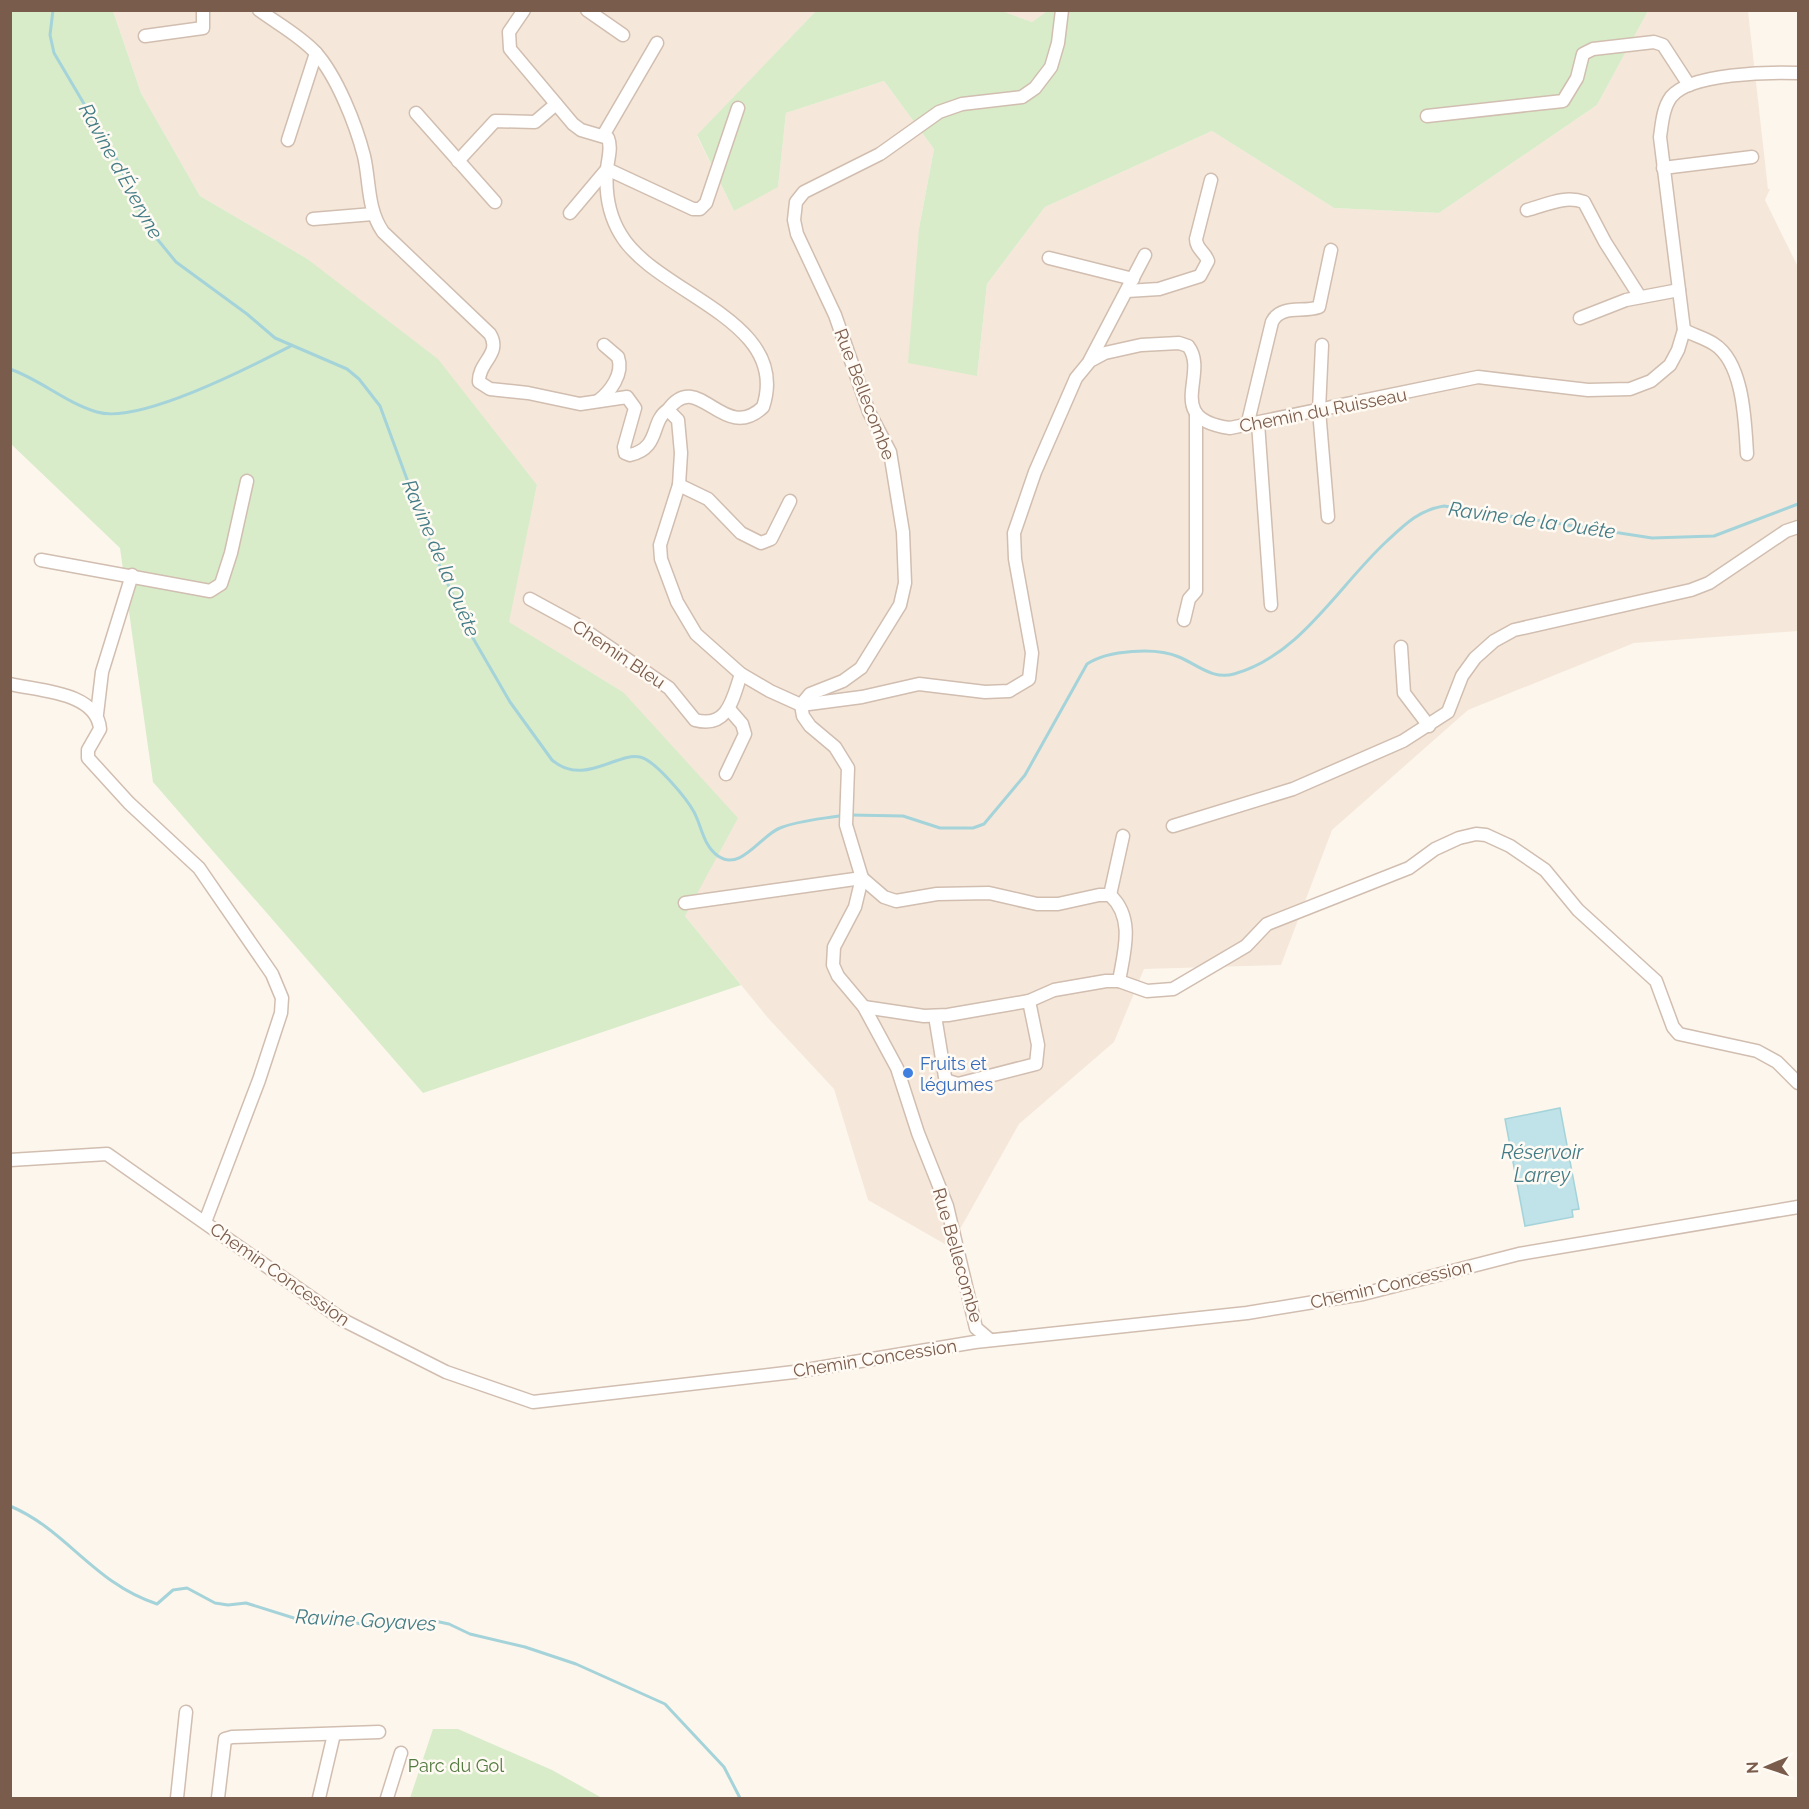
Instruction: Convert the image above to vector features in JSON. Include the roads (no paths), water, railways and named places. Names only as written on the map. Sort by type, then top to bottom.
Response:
[{"type":"street","points":[[145,36],[203,28],[203,10]]},
{"type":"street","points":[[259,10],[298,36],[316,53],[348,109],[365,158],[373,214],[383,232],[490,334],[494,341],[493,352],[479,377],[479,382],[484,387],[591,405],[616,397],[627,397],[632,400],[635,408],[624,447],[625,453],[630,455],[645,448],[653,439],[661,418],[675,400],[685,396],[696,397],[729,418],[746,418],[763,407],[767,389],[764,368],[756,348],[737,325],[644,263],[632,250],[613,221],[608,207],[606,188],[610,142],[604,134],[581,130],[510,49],[509,32],[524,10]]},
{"type":"street","points":[[587,10],[623,35]]},
{"type":"street","name":"Rue Bellecombe","points":[[801,705],[810,694],[843,681],[861,668],[900,605],[905,583],[903,532],[890,452],[869,412],[835,315],[797,234],[794,220],[796,202],[804,192],[880,154],[939,112],[962,104],[1009,100],[1029,93],[1051,67],[1058,43],[1062,10]]},
{"type":"street","points":[[1427,117],[1563,101],[1577,78],[1583,54],[1593,49],[1632,44],[1654,42],[1663,45],[1689,85],[1733,75],[1798,73]]},
{"type":"street","points":[[604,134],[657,43]]},
{"type":"street","points":[[288,140],[316,53]]},
{"type":"street","name":"Chemin du Ruisseau","points":[[1196,413],[1213,426],[1230,428],[1478,377],[1588,390],[1630,389],[1651,381],[1670,365],[1678,351],[1683,330],[1660,137],[1665,109],[1677,91],[1689,85]]},
{"type":"street","points":[[458,161],[495,122],[535,122],[556,104]]},
{"type":"street","points":[[607,169],[693,209],[700,209],[706,203],[738,108]]},
{"type":"street","points":[[416,113],[495,202]]},
{"type":"street","points":[[1663,168],[1752,157]]},
{"type":"street","points":[[570,213],[607,169]]},
{"type":"street","points":[[1049,258],[1130,285],[1159,289],[1200,276],[1208,261],[1206,254],[1198,247],[1196,239],[1211,180]]},
{"type":"street","points":[[1527,210],[1575,198],[1584,202],[1605,242],[1640,297]]},
{"type":"street","points":[[313,219],[373,214]]},
{"type":"street","points":[[1271,604],[1252,425],[1276,315],[1284,311],[1310,310],[1319,307],[1331,250]]},
{"type":"street","points":[[668,410],[678,420],[681,453],[679,485],[660,545],[661,560],[677,602],[696,634],[741,674],[801,705],[862,697],[919,684],[985,692],[1009,691],[1029,679],[1032,653],[1015,559],[1014,533],[1035,472],[1076,378],[1090,361],[1145,255]]},
{"type":"street","points":[[1580,318],[1640,297],[1679,290]]},
{"type":"street","points":[[1683,330],[1715,344],[1727,357],[1744,409],[1747,454]]},
{"type":"street","points":[[1090,361],[1105,353],[1141,345],[1183,344],[1192,356],[1192,400],[1196,413],[1196,591],[1189,599],[1184,620]]},
{"type":"street","points":[[591,405],[605,395],[616,379],[619,369],[618,357],[604,345]]},
{"type":"street","points":[[1322,345],[1319,410],[1328,517]]},
{"type":"street","points":[[41,560],[210,591],[221,584],[231,553],[247,481]]},
{"type":"street","points":[[679,485],[708,499],[736,529],[761,543],[771,539],[790,501]]},
{"type":"street","points":[[1173,826],[1293,789],[1403,741],[1448,712],[1462,676],[1494,640],[1514,630],[1709,584],[1786,531],[1798,527]]},
{"type":"street","points":[[132,575],[102,672],[96,714],[100,729],[88,750],[88,758],[129,803],[199,868],[272,974],[282,998],[281,1013],[259,1080],[205,1222]]},
{"type":"street","name":"Chemin Bleu","points":[[530,599],[574,622],[669,688],[695,720],[711,722],[724,715],[729,709]]},
{"type":"street","points":[[1401,647],[1404,693],[1429,726]]},
{"type":"street","points":[[726,774],[745,734],[742,724],[729,709],[741,674]]},
{"type":"street","points":[[10,684],[81,701],[96,714]]},
{"type":"street","points":[[801,705],[803,716],[810,726],[843,756],[848,768],[846,825],[862,878],[878,893],[896,901],[937,894],[989,893],[1037,904],[1058,904],[1110,895]]},
{"type":"street","points":[[864,1007],[936,1016],[1029,1001],[1054,990],[1106,981],[1119,981],[1147,991],[1178,987],[1208,966],[1246,946],[1257,932],[1274,921],[1409,868],[1435,849],[1459,838],[1486,835],[1510,846],[1545,870],[1578,910],[1656,981],[1673,1027],[1679,1034],[1757,1051],[1777,1062],[1798,1083]]},
{"type":"street","points":[[1110,895],[1123,836]]},
{"type":"street","points":[[685,903],[862,878]]},
{"type":"street","name":"Rue Bellecombe","points":[[862,878],[855,906],[832,955],[838,976],[864,1007],[897,1068],[918,1133],[947,1206],[976,1328],[990,1340]]},
{"type":"street","points":[[1110,895],[1120,904],[1125,919],[1126,938],[1119,981]]},
{"type":"street","points":[[936,1016],[945,1077],[948,1081],[958,1084],[1036,1064],[1038,1045],[1029,1001]]},
{"type":"street","name":"Chemin Concession","points":[[10,1160],[107,1154],[343,1320],[446,1372],[533,1402],[794,1372],[990,1340],[1247,1313],[1364,1294],[1520,1254],[1798,1206]]},
{"type":"street","points":[[177,1798],[186,1712]]},
{"type":"street","points":[[218,1798],[225,1739],[379,1732]]},
{"type":"street","points":[[319,1798],[333,1734]]},
{"type":"street","points":[[387,1798],[400,1753]]},
{"type":"water","name":"Réservoir Larrey","points":[[1560,1108],[1579,1209],[1572,1210],[1573,1217],[1525,1226],[1505,1119]]},
{"type":"waterway","name":"Ravine de la Ouête","points":[[53,10],[50,35],[54,53],[116,158],[149,229],[176,262],[247,314],[275,338],[347,369],[359,379],[380,406],[436,558],[470,633],[510,702],[552,760],[564,767],[576,770],[587,770],[631,757],[646,760],[662,772],[685,798],[694,812],[709,847],[726,860],[743,856],[780,828],[804,821],[844,815]]},
{"type":"waterway","points":[[10,369],[86,408],[116,414],[139,410],[195,391],[291,346]]},
{"type":"waterway","name":"Ravine de la Ouête","points":[[850,815],[903,816],[940,828],[973,828],[984,824],[1025,775],[1087,664],[1096,659],[1119,653],[1145,651],[1179,657],[1219,675],[1234,674],[1258,665],[1299,636],[1369,559],[1400,529],[1420,514],[1435,508],[1444,506],[1652,538],[1714,536],[1798,504]]},
{"type":"waterway","name":"Ravine Goyaves","points":[[10,1506],[48,1528],[115,1583],[157,1604],[173,1590],[187,1588],[215,1603],[228,1605],[246,1603],[297,1619],[337,1619],[361,1624],[396,1626],[430,1620],[449,1624],[470,1634],[525,1647],[576,1664],[665,1704],[724,1767],[740,1798]]},
{"type":"place","name":"Fruits et légumes","points":[[908,1073]]},
{"type":"water label","name":"Ravine d'Éveryne","points":[[121,171]]},
{"type":"park label","name":"Parc du Gol","points":[[456,1765]]}]
